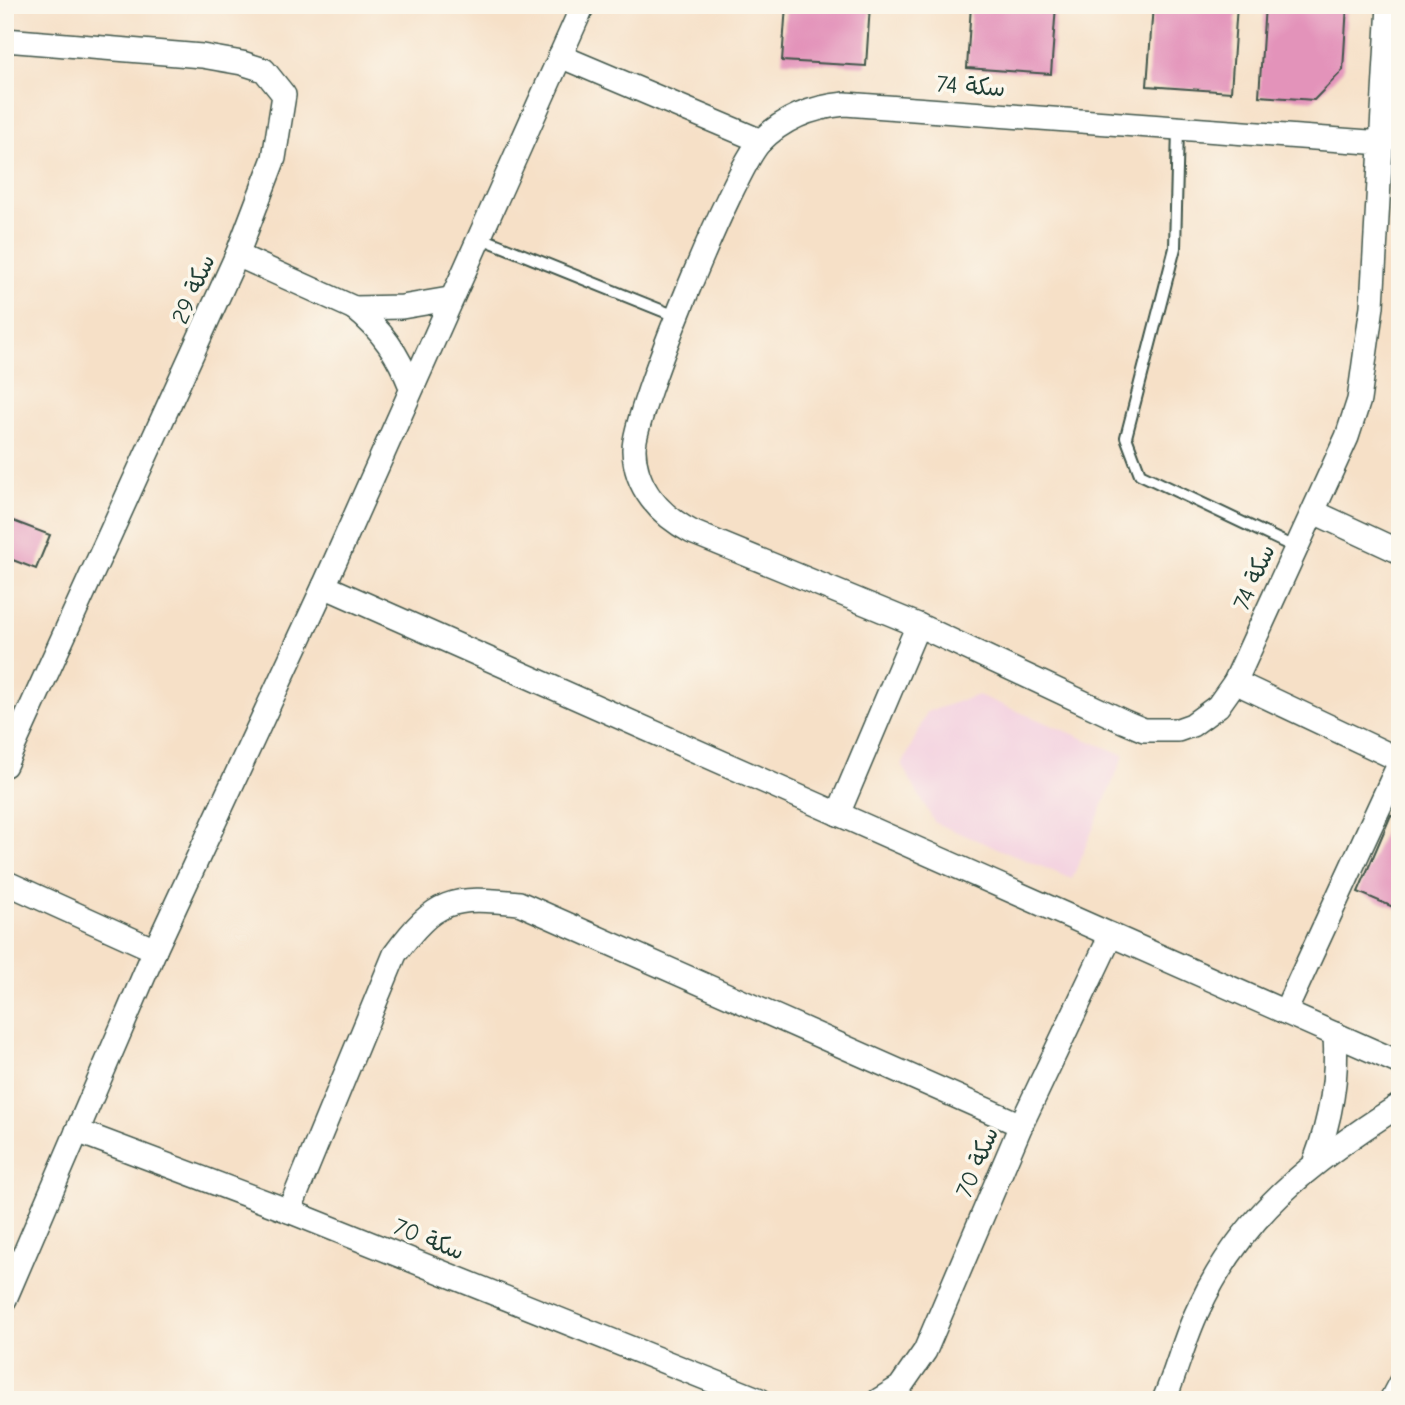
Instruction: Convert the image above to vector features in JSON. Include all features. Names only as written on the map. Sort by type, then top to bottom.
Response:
[{"type":"street","points":[[5,1298],[156,950],[324,586],[449,299],[583,5]]},
{"type":"street","name":"سكة 74","points":[[1383,143],[845,104],[808,111],[775,128],[748,155],[678,317],[645,398],[635,433],[635,465],[650,498],[662,512],[692,532],[918,625],[1144,730],[1163,732],[1192,725],[1218,706],[1236,682],[1314,512],[1359,400],[1372,306],[1383,143],[1389,5]]},
{"type":"street","name":"سكة 29","points":[[5,40],[202,56],[264,69],[284,95],[274,158],[237,255],[5,765]]},
{"type":"street","points":[[559,56],[761,141]]},
{"type":"street","points":[[237,255],[354,308],[389,342],[411,387]]},
{"type":"street","points":[[354,308],[402,307],[449,299]]},
{"type":"street","points":[[1314,512],[1400,552]]},
{"type":"street","points":[[324,586],[1400,1063]]},
{"type":"street","points":[[838,814],[918,625]]},
{"type":"street","points":[[1236,682],[1400,761],[1285,1012]]},
{"type":"street","points":[[5,882],[156,950]]},
{"type":"street","points":[[289,1211],[395,954],[421,919],[450,903],[483,899],[519,903],[1021,1125]]},
{"type":"street","name":"سكة 70","points":[[879,1400],[900,1387],[925,1351],[1021,1125],[1111,935]]},
{"type":"street","points":[[1314,1161],[1324,1137],[1335,1086],[1335,1034]]},
{"type":"street","points":[[1164,1400],[1198,1309],[1229,1254],[1268,1205],[1314,1161],[1400,1105]]},
{"type":"street","name":"سكة 70","points":[[77,1131],[289,1211],[711,1391],[760,1400]]},
{"type":"street","points":[[1391,1400],[1400,1383]]},
{"type":"lane","points":[[1178,128],[1175,248],[1126,437],[1140,474],[1296,548]]},
{"type":"lane","points":[[478,236],[678,317]]},
{"type":"shaded area","points":[[978,695],[1124,755],[1072,879],[935,823],[902,766],[927,712]]},
{"type":"building","points":[[786,5],[870,5],[866,66],[782,61]]},
{"type":"building","points":[[971,5],[1056,5],[1051,74],[967,68]]},
{"type":"building","points":[[1153,5],[1237,5],[1231,92],[1147,86]]},
{"type":"building","points":[[1265,5],[1347,5],[1343,70],[1314,100],[1259,96]]},
{"type":"building","points":[[8,519],[50,535],[36,569],[5,557]]},
{"type":"building","points":[[1391,815],[1400,819],[1400,910],[1358,892]]}]
